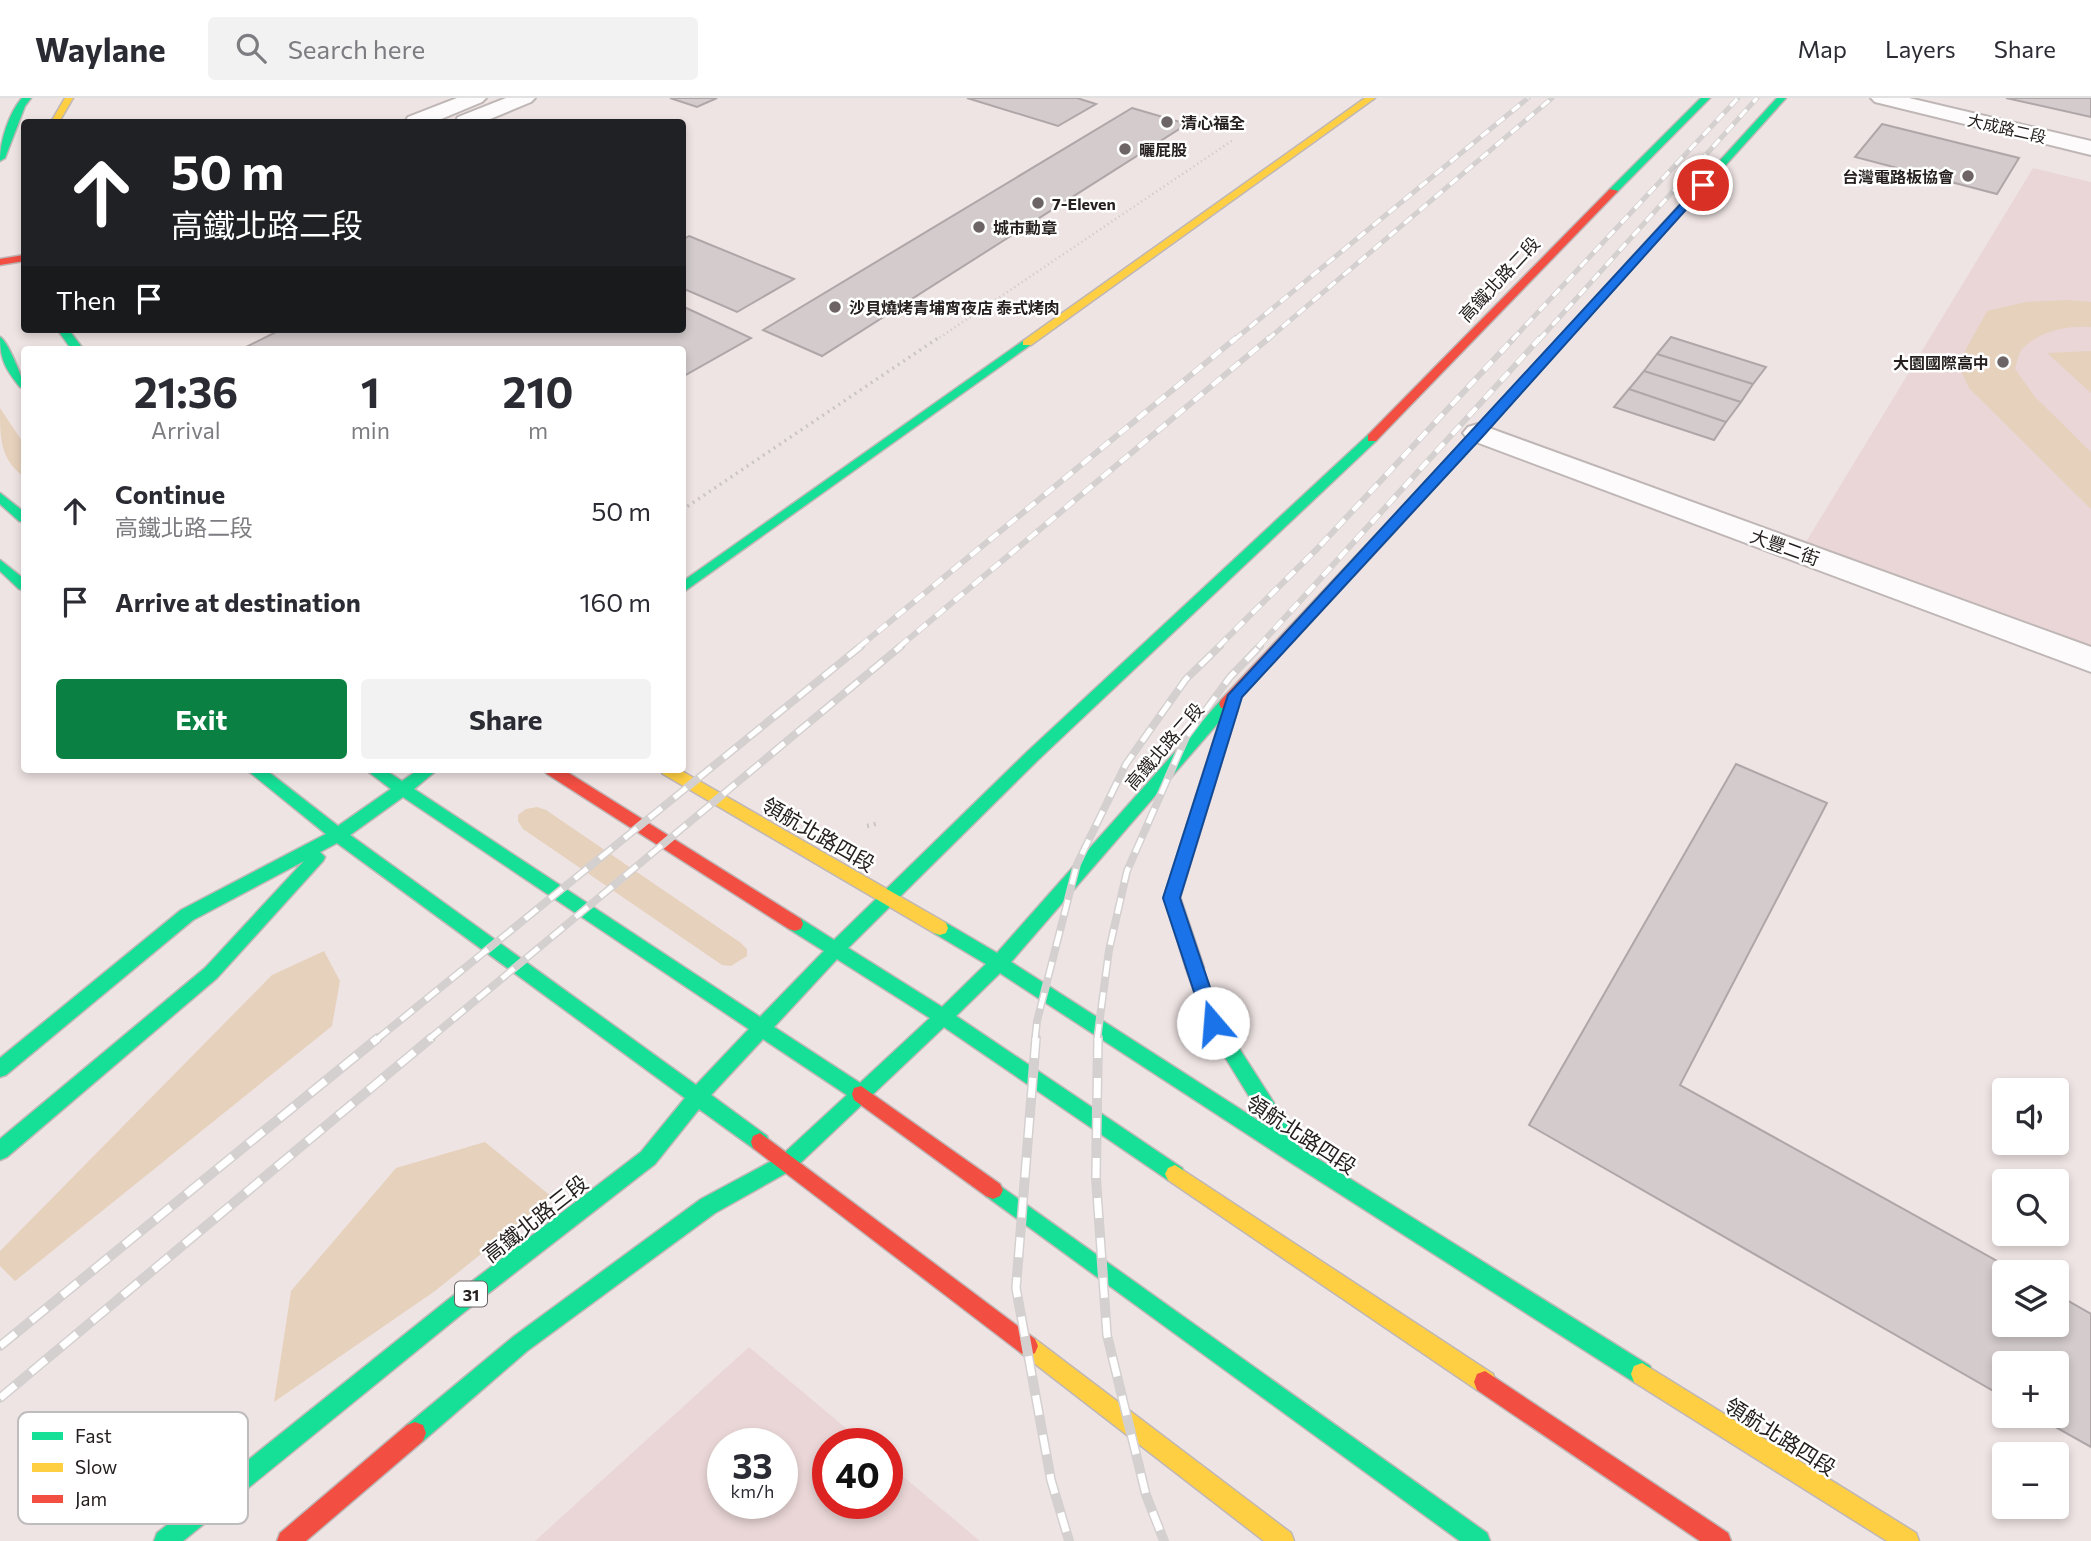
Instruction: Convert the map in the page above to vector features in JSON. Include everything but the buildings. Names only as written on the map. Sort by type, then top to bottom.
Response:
[{"type":"street","points":[[0,158],[21,105],[27,98]]},
{"type":"street","points":[[57,119],[69,98]]},
{"type":"street","points":[[423,119],[475,98]]},
{"type":"street","points":[[473,119],[524,98]]},
{"type":"street","points":[[686,586],[1371,98]]},
{"type":"street","name":"高鐵北路二段","points":[[835,950],[885,897],[1058,731],[1402,410],[1565,238],[1706,98]]},
{"type":"street","name":"高鐵北路二段","points":[[943,1017],[999,963],[1235,695],[1478,433],[1782,98]]},
{"type":"street","name":"大成路二段","points":[[1882,98],[2091,148]]},
{"type":"street","points":[[0,262],[21,258]]},
{"type":"street","points":[[0,340],[11,369],[21,381]]},
{"type":"street","name":"大豐二街","points":[[1478,433],[2091,660]]},
{"type":"street","points":[[0,497],[21,515]]},
{"type":"street","points":[[0,564],[21,583]]},
{"type":"street","points":[[1235,695],[1172,898],[1213,1023],[1297,1156]]},
{"type":"street","points":[[259,773],[338,835],[699,1095],[1283,1541]]},
{"type":"street","points":[[378,773],[861,1094],[1479,1541]]},
{"type":"street","points":[[0,1069],[187,915],[338,835],[425,773]]},
{"type":"street","points":[[557,773],[943,1017],[1720,1541]]},
{"type":"street","name":"領航北路四段","points":[[673,773],[999,963],[1297,1156],[1908,1541]]},
{"type":"street","points":[[0,1151],[211,973],[338,835]]},
{"type":"street","name":"高鐵北路三段","points":[[248,1474],[456,1306],[648,1158],[699,1095],[835,950]]},
{"type":"street","points":[[288,1541],[520,1344],[708,1206],[788,1162],[943,1017]]},
{"type":"street","name":"高鐵北路三段","points":[[165,1541],[186,1524]]},
{"type":"path","points":[[686,507],[1237,137]]},
{"type":"shaded area","name":"大園國際高中","points":[[2033,168],[2091,182],[2091,646],[1806,542]]},
{"type":"shaded area","points":[[2026,302],[2091,302],[2091,327],[2064,328],[2037,337],[2021,350],[2015,369],[2035,397],[2091,452],[2091,509],[1969,388],[1958,364],[1987,311]]},
{"type":"shaded area","points":[[2091,351],[2091,393],[2047,353]]},
{"type":"shaded area","points":[[0,408],[21,440],[21,474],[6,455],[0,429]]},
{"type":"shaded area","points":[[537,807],[546,810],[741,943],[747,949],[747,956],[731,966],[722,965],[523,829],[518,815],[526,809]]},
{"type":"shaded area","points":[[324,951],[340,981],[332,1026],[15,1281],[0,1266],[0,1251],[272,975]]},
{"type":"shaded area","points":[[485,1142],[552,1197],[435,1291],[274,1402],[291,1291],[396,1168]]},
{"type":"shaded area","points":[[749,1347],[846,1428],[812,1428],[812,1519],[903,1519],[903,1476],[980,1541],[535,1541]]},
{"type":"railway","points":[[1234,340],[1528,98]]},
{"type":"railway","points":[[1267,340],[1552,98]]},
{"type":"railway","points":[[1512,340],[1738,98]]},
{"type":"railway","points":[[1539,340],[1757,98]]},
{"type":"railway","points":[[859,647],[1236,338]]},
{"type":"railway","points":[[899,647],[1269,338]]},
{"type":"railway","points":[[1218,647],[1317,549],[1514,338]]},
{"type":"railway","points":[[1258,647],[1540,338]]},
{"type":"railway","points":[[376,1040],[861,646]]},
{"type":"railway","points":[[428,1040],[901,646]]},
{"type":"railway","points":[[1035,1040],[1037,1021],[1077,864],[1126,764],[1186,679],[1220,646]]},
{"type":"railway","points":[[1097,1040],[1109,950],[1127,871],[1186,737],[1230,677],[1260,646]]},
{"type":"railway","points":[[0,1346],[378,1038]]},
{"type":"railway","points":[[0,1398],[431,1038]]},
{"type":"railway","points":[[1036,1038],[1016,1288],[1051,1480],[1069,1541]]},
{"type":"railway","points":[[1098,1038],[1096,1178],[1107,1335],[1146,1495],[1164,1541]]},
{"type":"traffic: fast","points":[[0,158],[21,105],[27,98]]},
{"type":"traffic: fast","points":[[1613,191],[1706,98]]},
{"type":"traffic: fast","points":[[1535,370],[1782,98]]},
{"type":"traffic: fast","points":[[65,333],[75,346]]},
{"type":"traffic: fast","points":[[0,340],[11,369],[21,381]]},
{"type":"traffic: fast","points":[[686,586],[1027,343]]},
{"type":"traffic: fast","points":[[835,950],[1033,755],[1372,438]]},
{"type":"traffic: fast","points":[[0,497],[21,515]]},
{"type":"traffic: fast","points":[[0,564],[21,583]]},
{"type":"traffic: fast","points":[[1175,1174],[943,1017],[999,963],[1226,704]]},
{"type":"traffic: fast","points":[[259,773],[338,835],[760,1142]]},
{"type":"traffic: fast","points":[[379,773],[861,1094]]},
{"type":"traffic: fast","points":[[0,1069],[187,915],[338,835],[425,773]]},
{"type":"traffic: fast","points":[[0,1151],[211,973],[317,857]]},
{"type":"traffic: fast","points":[[415,1433],[520,1344],[708,1206],[788,1162],[943,1017],[795,924]]},
{"type":"traffic: fast","points":[[940,928],[1642,1374]]},
{"type":"traffic: fast","points":[[248,1474],[456,1306],[648,1158],[699,1095],[835,950]]},
{"type":"traffic: fast","points":[[1195,968],[1213,1023],[1290,1145]]},
{"type":"traffic: fast","points":[[993,1190],[1479,1541]]},
{"type":"traffic: fast","points":[[165,1541],[186,1524]]},
{"type":"traffic: slow","points":[[57,119],[69,98]]},
{"type":"traffic: slow","points":[[1027,343],[1371,98]]},
{"type":"traffic: slow","points":[[1391,527],[1535,370]]},
{"type":"traffic: slow","points":[[1195,968],[1172,897],[1231,708]]},
{"type":"traffic: slow","points":[[673,773],[940,928]]},
{"type":"traffic: slow","points":[[1175,1174],[1485,1382]]},
{"type":"traffic: slow","points":[[1028,1346],[1283,1541]]},
{"type":"traffic: slow","points":[[1642,1374],[1908,1541]]},
{"type":"traffic: jam","points":[[1372,438],[1613,191]]},
{"type":"traffic: jam","points":[[0,262],[21,258]]},
{"type":"traffic: jam","points":[[1226,704],[1391,527]]},
{"type":"traffic: jam","points":[[557,773],[795,924]]},
{"type":"traffic: jam","points":[[861,1094],[993,1190]]},
{"type":"traffic: jam","points":[[760,1142],[1028,1346]]},
{"type":"traffic: jam","points":[[1485,1382],[1720,1541]]},
{"type":"traffic: jam","points":[[288,1541],[415,1433]]},
{"type":"place","name":"清心福全","points":[[1167,122]]},
{"type":"place","name":"曬屁股","points":[[1125,149]]},
{"type":"place","name":"台灣電路板協會","points":[[1968,176]]},
{"type":"place","name":"7-Eleven","points":[[1038,203]]},
{"type":"place","name":"城市勳章","points":[[979,227]]},
{"type":"place","name":"沙貝燒烤青埔宵夜店 泰式烤肉","points":[[835,307]]},
{"type":"place","name":"大園國際高中","points":[[2003,362]]},
{"type":"route","points":[[1213,1023],[1172,898],[1235,695],[1703,185]]}]
